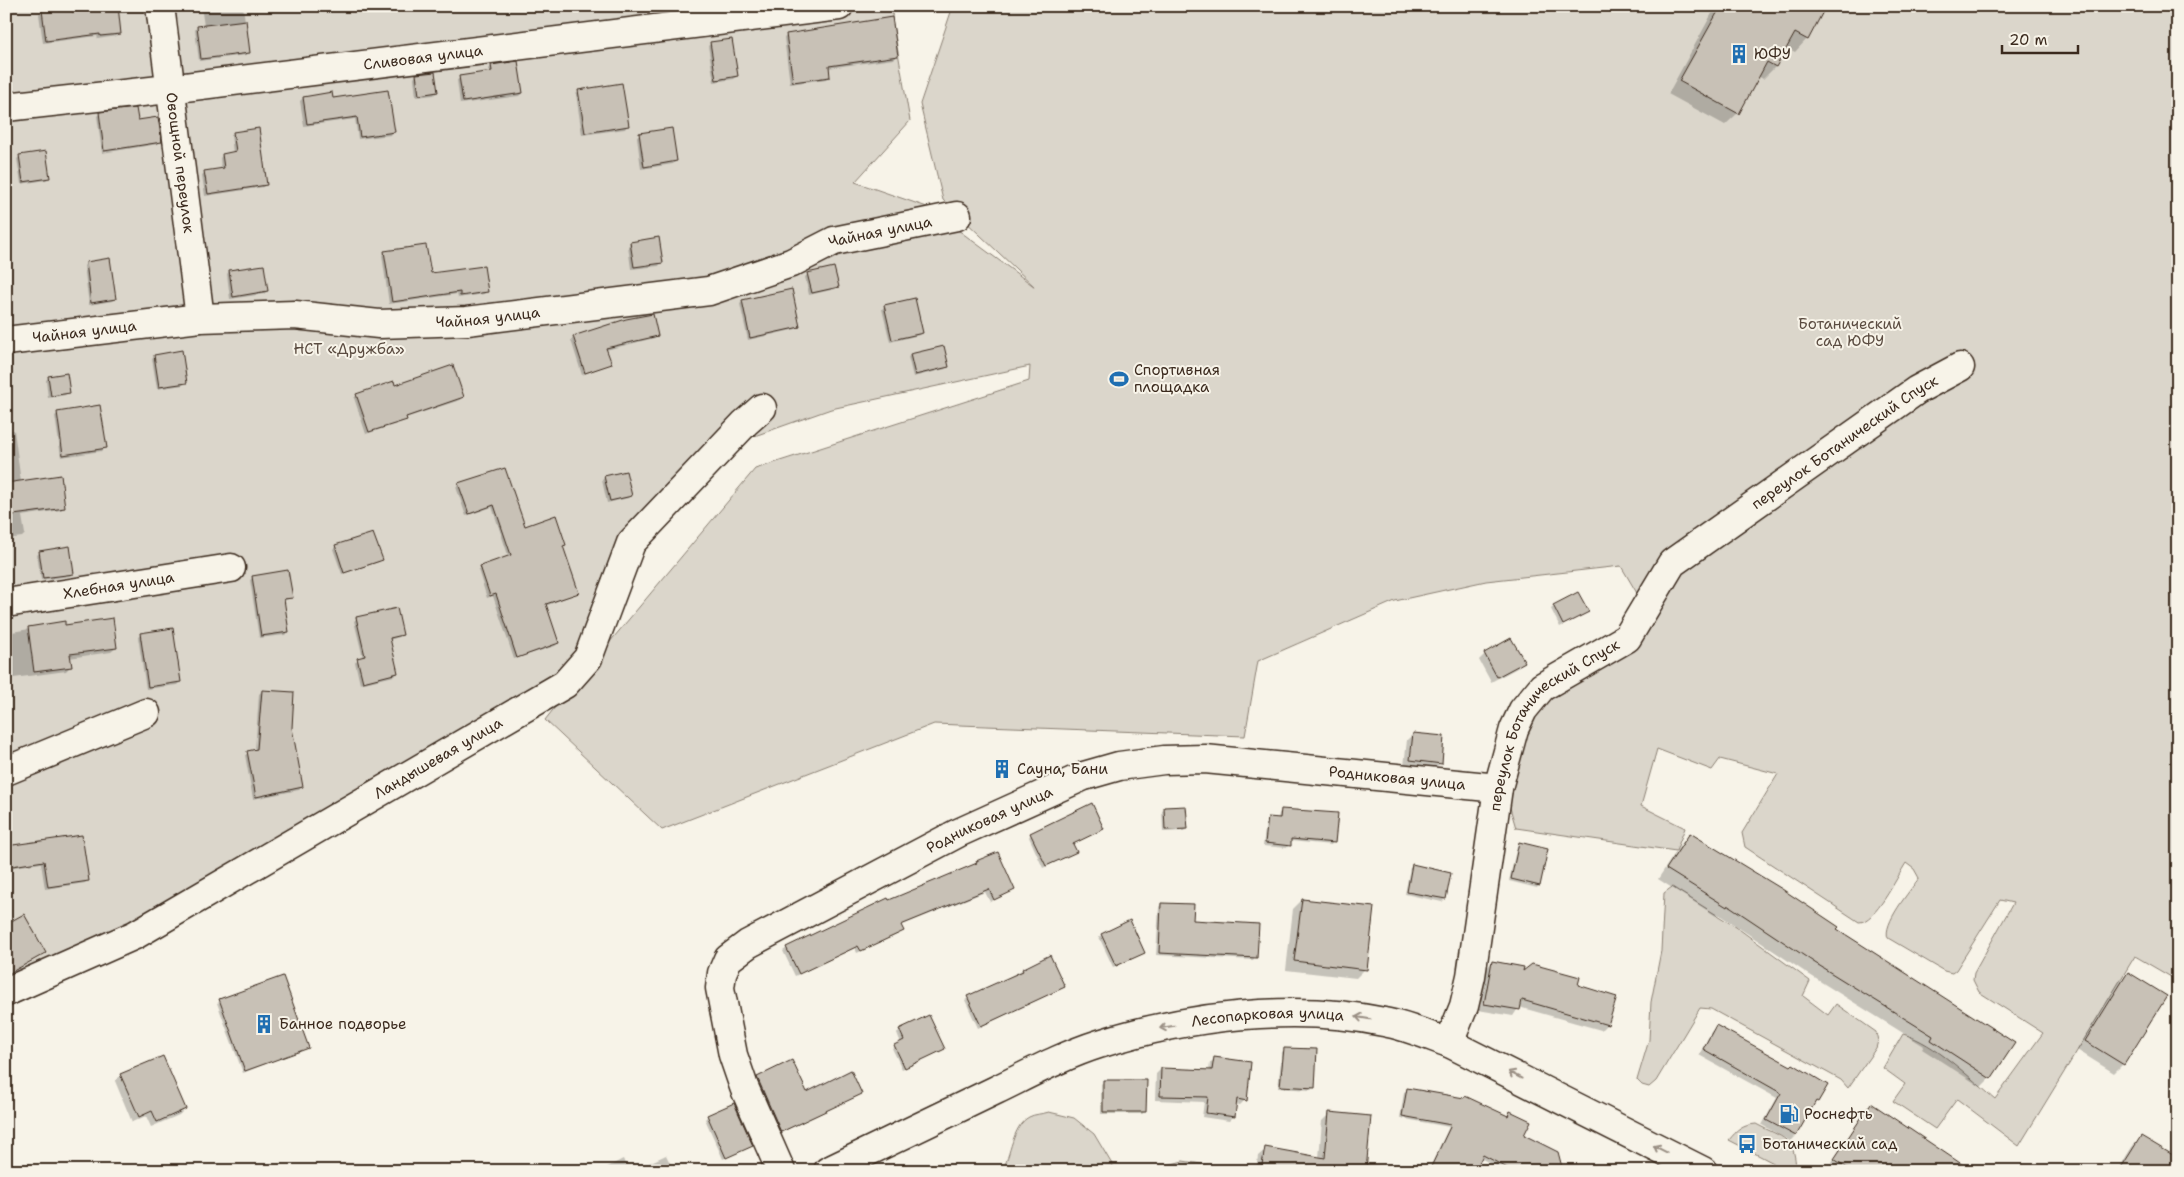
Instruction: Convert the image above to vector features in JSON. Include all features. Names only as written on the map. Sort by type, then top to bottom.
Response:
[{"type":"street","name":"Овощной переулок","points":[[160,6],[169,89],[200,318]]},
{"type":"street","name":"Сливовая улица","points":[[6,107],[169,89],[658,17],[839,6]]},
{"type":"street","name":"Чайная улица","points":[[6,342],[200,318],[295,316],[379,324],[467,321],[709,291],[791,264],[834,241],[957,216]]},
{"type":"street","name":"переулок Ботанический Спуск","points":[[1448,1043],[1464,1006],[1471,976],[1498,788],[1514,729],[1523,710],[1542,687],[1627,638],[1672,563],[1917,390],[1960,367]]},
{"type":"street","name":"Ландышевая улица","points":[[6,992],[135,935],[565,684],[588,658],[630,543],[762,408]]},
{"type":"street","name":"Хлебная улица","points":[[6,603],[231,568]]},
{"type":"street","points":[[6,772],[146,713]]},
{"type":"street","name":"Родниковая улица","points":[[781,1171],[744,1088],[733,1055],[720,988],[722,973],[728,959],[748,944],[958,833],[1084,776],[1119,766],[1164,760],[1205,759],[1498,788]]},
{"type":"street","name":"Лесопарковая улица","points":[[828,1171],[1098,1044],[1194,1022],[1270,1013],[1323,1014],[1384,1022],[1415,1030],[1448,1043],[1703,1171]]},
{"type":"green space","points":[[6,6],[893,6],[892,18],[910,121],[855,182],[927,207],[1035,287],[943,200],[920,104],[953,6],[2178,6],[2178,981],[2135,956],[2019,1146],[1957,1099],[1935,1129],[1893,1101],[1905,1084],[1883,1068],[1903,1034],[1940,1053],[1995,1099],[2043,1033],[1979,992],[1973,980],[1974,973],[2013,903],[2000,900],[1956,970],[1952,973],[1944,971],[1888,938],[1887,932],[1893,916],[1919,878],[1914,869],[1906,863],[1879,907],[1872,915],[1859,922],[1745,847],[1742,833],[1778,774],[1720,759],[1712,770],[1657,749],[1641,806],[1685,828],[1676,851],[1516,828],[1508,801],[1516,749],[1543,695],[1651,617],[1621,566],[1486,581],[1395,601],[1258,661],[1245,736],[934,724],[662,830],[545,720],[556,706],[445,759],[157,938],[6,1009]],"holes":[[[1030,366],[1029,381],[755,469],[567,693],[620,556],[746,439],[831,409]]]},
{"type":"green space","points":[[1672,887],[1736,927],[1810,981],[1803,996],[1828,1015],[1836,1004],[1876,1032],[1878,1041],[1876,1048],[1848,1088],[1841,1080],[1711,1009],[1700,1008],[1656,1081],[1649,1087],[1642,1085],[1637,1080],[1649,1040],[1651,1002],[1661,951],[1664,893]]},
{"type":"green space","points":[[1049,1112],[1074,1118],[1094,1134],[1116,1171],[1002,1171],[1015,1134],[1023,1121],[1031,1116]]},
{"type":"green space","points":[[1756,1124],[1786,1140],[1793,1151],[1796,1171],[1789,1171],[1729,1140],[1741,1129]]},
{"type":"green space","points":[[1183,1161],[1207,1165],[1218,1171],[1166,1171],[1168,1165]]},
{"type":"building","points":[[71,6],[72,12],[118,6],[121,34],[100,36],[100,34],[46,41],[42,10]]},
{"type":"building","name":"ЮФУ","points":[[1721,6],[1826,6],[1808,40],[1795,33],[1776,67],[1767,62],[1739,114],[1679,81]]},
{"type":"building","points":[[892,17],[898,56],[829,66],[830,77],[793,82],[786,34]]},
{"type":"building","points":[[246,20],[250,53],[201,59],[197,26]]},
{"type":"building","points":[[732,39],[738,76],[716,80],[710,42]]},
{"type":"building","points":[[518,61],[523,93],[463,102],[459,76],[492,71],[491,65]]},
{"type":"building","points":[[435,72],[438,92],[419,95],[416,74]]},
{"type":"building","points":[[622,83],[629,126],[585,133],[578,90]]},
{"type":"building","points":[[388,90],[395,132],[360,137],[357,117],[307,124],[303,97],[332,92],[333,98]]},
{"type":"building","points":[[136,108],[138,120],[158,117],[162,142],[104,151],[99,112]]},
{"type":"building","points":[[259,128],[267,185],[208,194],[204,171],[224,168],[222,154],[236,151],[233,132]]},
{"type":"building","points":[[672,128],[677,161],[644,167],[639,133]]},
{"type":"building","points":[[46,151],[50,178],[23,182],[19,155]]},
{"type":"building","points":[[659,237],[663,263],[634,267],[630,242]]},
{"type":"building","points":[[426,245],[431,273],[484,266],[488,292],[460,296],[460,292],[392,302],[384,251]]},
{"type":"building","points":[[110,258],[116,299],[91,303],[86,262]]},
{"type":"building","points":[[264,265],[268,291],[233,297],[229,270]]},
{"type":"building","points":[[834,267],[839,287],[812,293],[807,273]]},
{"type":"building","points":[[792,289],[800,327],[750,338],[742,300]]},
{"type":"building","points":[[915,298],[923,333],[892,340],[884,305]]},
{"type":"building","points":[[653,314],[658,336],[606,348],[612,364],[585,373],[573,336],[626,319]]},
{"type":"building","points":[[944,346],[949,367],[915,375],[910,354]]},
{"type":"building","points":[[182,350],[187,383],[159,387],[154,355]]},
{"type":"building","points":[[453,365],[464,397],[406,417],[407,420],[369,432],[356,394],[394,381],[395,385]]},
{"type":"building","points":[[67,373],[70,393],[51,396],[48,376]]},
{"type":"building","points":[[100,405],[107,448],[63,455],[57,412]]},
{"type":"building","points":[[505,468],[525,526],[556,515],[566,545],[563,546],[579,593],[546,604],[559,643],[517,658],[496,594],[490,596],[480,566],[511,555],[494,505],[469,514],[458,483]]},
{"type":"building","points":[[626,471],[632,496],[610,501],[604,476]]},
{"type":"building","points":[[61,475],[65,508],[6,516],[6,483]]},
{"type":"building","points":[[373,533],[383,560],[344,573],[335,545]]},
{"type":"building","points":[[70,546],[74,574],[43,578],[39,551]]},
{"type":"building","points":[[288,570],[293,598],[284,599],[289,632],[261,636],[252,576]]},
{"type":"building","points":[[1578,592],[1589,612],[1563,625],[1553,605]]},
{"type":"building","points":[[397,608],[403,635],[390,638],[398,673],[363,682],[357,658],[365,656],[356,617]]},
{"type":"building","points":[[113,618],[117,648],[70,654],[72,667],[34,672],[28,627],[65,621],[65,625]]},
{"type":"building","points":[[173,628],[181,682],[148,687],[140,633]]},
{"type":"building","points":[[1511,638],[1525,662],[1497,677],[1484,653]]},
{"type":"building","points":[[262,690],[294,692],[292,728],[303,787],[256,797],[247,751],[257,749]]},
{"type":"building","points":[[1413,733],[1444,736],[1442,764],[1410,760]]},
{"type":"building","points":[[1092,803],[1104,829],[1073,844],[1077,852],[1046,866],[1030,833]]},
{"type":"building","points":[[1186,806],[1188,829],[1165,830],[1164,807]]},
{"type":"building","points":[[1281,809],[1338,813],[1335,843],[1291,839],[1291,846],[1265,843],[1268,817],[1280,818]]},
{"type":"building","points":[[1690,833],[1782,889],[1839,927],[1837,929],[2015,1043],[1991,1079],[1931,1040],[1933,1036],[1815,963],[1728,905],[1727,907],[1666,869]]},
{"type":"building","points":[[82,835],[89,881],[48,887],[44,861],[6,867],[6,846]]},
{"type":"building","points":[[1519,842],[1548,849],[1540,886],[1511,879]]},
{"type":"building","points":[[998,852],[1015,890],[994,900],[989,889],[901,925],[904,931],[861,951],[858,946],[799,974],[786,947],[888,898],[889,900],[977,863],[976,861]]},
{"type":"building","points":[[1412,864],[1451,873],[1446,899],[1407,892]]},
{"type":"building","points":[[1302,899],[1374,907],[1367,970],[1294,961]]},
{"type":"building","points":[[1161,903],[1194,904],[1193,920],[1259,924],[1257,958],[1159,953]]},
{"type":"building","points":[[24,914],[46,953],[6,975],[6,924]]},
{"type":"building","points":[[1130,920],[1145,953],[1116,966],[1101,934]]},
{"type":"building","points":[[1050,955],[1065,987],[981,1026],[967,996],[1023,971],[1022,969]]},
{"type":"building","points":[[1492,961],[1524,967],[1523,971],[1532,964],[1580,977],[1578,985],[1617,997],[1608,1025],[1522,1000],[1520,1010],[1484,1004]]},
{"type":"building","points":[[2128,972],[2167,996],[2124,1065],[2085,1041]]},
{"type":"building","name":"Банное подворье","points":[[283,976],[309,1048],[245,1071],[219,999]]},
{"type":"building","points":[[929,1015],[945,1049],[905,1068],[894,1045],[904,1040],[899,1029]]},
{"type":"building","points":[[1716,1025],[1791,1066],[1793,1064],[1828,1085],[1818,1102],[1816,1101],[1796,1136],[1766,1120],[1781,1093],[1703,1049]]},
{"type":"building","points":[[1284,1048],[1317,1049],[1315,1088],[1280,1086]]},
{"type":"building","points":[[163,1056],[186,1109],[157,1122],[152,1111],[139,1117],[120,1074]]},
{"type":"building","points":[[1214,1057],[1251,1062],[1247,1101],[1237,1099],[1235,1117],[1206,1113],[1208,1097],[1160,1096],[1161,1068],[1212,1070]]},
{"type":"building","points":[[792,1060],[807,1092],[851,1070],[862,1094],[781,1132],[757,1077]]},
{"type":"building","points":[[1103,1080],[1147,1080],[1146,1112],[1103,1112]]},
{"type":"building","points":[[1407,1088],[1464,1098],[1465,1096],[1508,1116],[1510,1111],[1531,1121],[1524,1135],[1558,1152],[1563,1171],[1513,1171],[1483,1155],[1475,1171],[1429,1171],[1451,1125],[1402,1116]]},
{"type":"building","points":[[734,1103],[753,1146],[726,1158],[707,1115]]},
{"type":"building","points":[[1871,1103],[1972,1171],[1852,1171],[1834,1159]]},
{"type":"building","points":[[1329,1112],[1371,1116],[1366,1171],[1261,1171],[1265,1147],[1325,1158]]},
{"type":"building","points":[[2141,1136],[2178,1158],[2178,1171],[2119,1171]]},
{"type":"place","name":"ЮФУ","points":[[1739,54]]},
{"type":"place","name":"Спортивная площадка","points":[[1119,379]]},
{"type":"place","name":"Сауна, Бани","points":[[1002,769]]},
{"type":"place","name":"Банное подворье","points":[[264,1024]]},
{"type":"place","name":"Роснефть","points":[[1789,1114]]},
{"type":"place","name":"Ботанический сад","points":[[1747,1144]]},
{"type":"park label","name":"Ботанический сад ЮФУ","points":[[1850,332]]},
{"type":"park label","name":"НСТ «Дружба»","points":[[349,349]]}]
